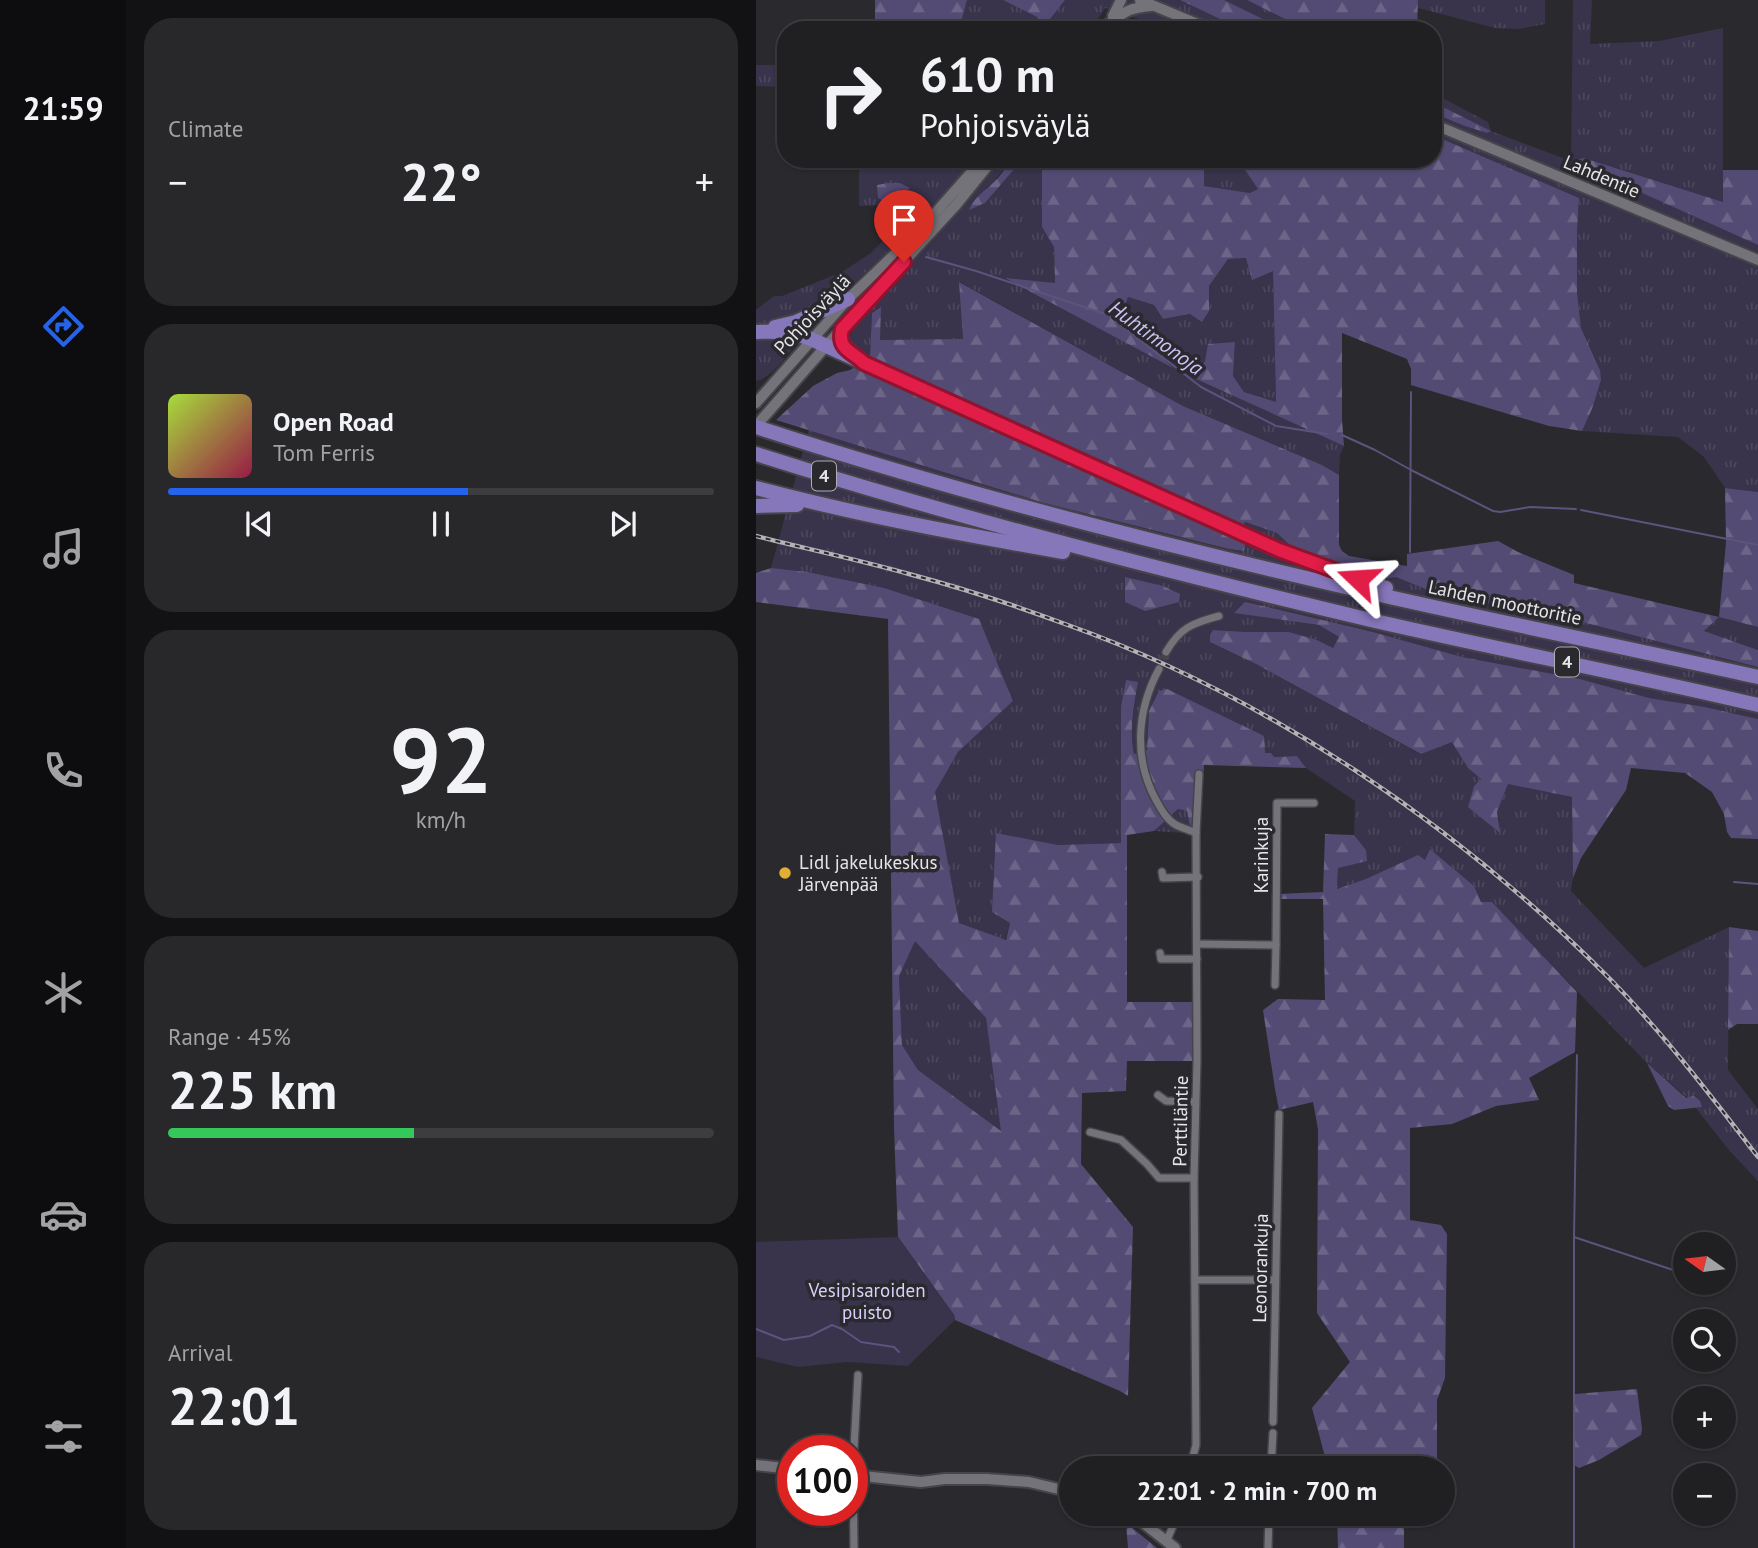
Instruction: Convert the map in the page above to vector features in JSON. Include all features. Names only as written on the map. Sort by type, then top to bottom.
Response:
[{"type":"highway","points":[[756,331],[796,322],[848,299]]},
{"type":"highway","points":[[842,329],[841,342],[846,350],[864,363]]},
{"type":"highway","points":[[756,331],[788,332],[811,339],[1279,550],[1358,579],[1478,616]]},
{"type":"highway","name":"Lahden moottoritie","points":[[756,427],[1035,510],[1180,548],[1354,589],[1758,677]]},
{"type":"highway","name":"4","points":[[756,455],[1041,538],[1175,573],[1376,621],[1758,705]]},
{"type":"highway","points":[[756,488],[934,529],[1175,573]]},
{"type":"highway","points":[[756,506],[800,505],[849,511]]},
{"type":"main road","points":[[1104,21],[1115,0]]},
{"type":"main road","points":[[1108,21],[1121,0]]},
{"type":"main road","points":[[1140,0],[1202,21]]},
{"type":"main road","points":[[1112,21],[1125,11],[1155,3],[1193,21]]},
{"type":"main road","name":"Lahdentie","points":[[1442,128],[1758,260]]},
{"type":"main road","name":"Pohjoisväylä","points":[[756,402],[848,299],[922,228],[975,168]]},
{"type":"main road","name":"Pohjoisväylä","points":[[756,427],[826,346],[956,205],[986,168]]},
{"type":"main road","points":[[756,1465],[777,1467]]},
{"type":"main road","points":[[868,1477],[921,1482],[986,1479],[1028,1482],[1059,1489]]},
{"type":"main road","points":[[1147,1526],[1171,1544]]},
{"type":"street","points":[[1166,652],[1175,637],[1186,629],[1197,622],[1219,616]]},
{"type":"street","points":[[1159,668],[1142,712],[1140,749],[1144,770],[1164,815],[1175,824],[1196,832]]},
{"type":"street","name":"Perttiläntie","points":[[1193,1456],[1196,1445],[1194,1178],[1197,1060],[1196,832],[1199,774]]},
{"type":"street","name":"Karinkuja","points":[[1275,985],[1277,803],[1314,803]]},
{"type":"street","points":[[1162,872],[1163,878],[1198,877]]},
{"type":"street","points":[[1197,944],[1276,945]]},
{"type":"street","points":[[1160,953],[1161,960],[1196,959]]},
{"type":"street","points":[[1158,1095],[1166,1101],[1195,1102]]},
{"type":"street","name":"Leonorankuja","points":[[1273,1422],[1279,1114]]},
{"type":"street","points":[[1090,1132],[1121,1140],[1131,1147],[1159,1178],[1194,1178]]},
{"type":"street","points":[[1195,1280],[1275,1280]]},
{"type":"street","points":[[855,1435],[858,1375]]},
{"type":"street","points":[[1272,1456],[1273,1433]]},
{"type":"street","points":[[854,1526],[854,1548]]},
{"type":"street","points":[[1171,1544],[1175,1526]]},
{"type":"street","points":[[1268,1548],[1269,1526]]},
{"type":"green space","points":[[875,0],[967,0],[961,21],[875,21]]},
{"type":"green space","points":[[967,0],[1003,0],[1037,17],[1039,21],[961,21]]},
{"type":"green space","points":[[1003,0],[1065,0],[1048,21],[1039,21],[1037,17]]},
{"type":"green space","points":[[1065,0],[1180,0],[1224,21],[1146,21],[1105,8],[1097,21],[1048,21]]},
{"type":"green space","points":[[1180,0],[1224,0],[1267,21],[1224,21]]},
{"type":"green space","points":[[1224,0],[1247,0],[1289,21],[1267,21]]},
{"type":"green space","points":[[1247,0],[1418,0],[1417,21],[1289,21]]},
{"type":"green space","points":[[1418,0],[1545,0],[1545,24],[1519,29],[1495,28],[1418,8]]},
{"type":"green space","points":[[1573,0],[1592,0],[1590,44],[1659,41],[1723,28],[1723,202],[1585,158],[1572,161],[1758,245],[1758,492],[1725,488],[1704,457],[1678,437],[1582,431],[1592,409],[1600,369],[1581,328],[1577,292],[1579,198],[1442,139],[1442,116],[1487,133],[1490,131],[1442,107],[1442,98],[1488,122],[1491,131],[1571,161]]},
{"type":"green space","points":[[756,65],[777,65],[777,87],[756,86]]},
{"type":"green space","points":[[1442,106],[1491,131],[1487,133],[1442,117]]},
{"type":"green space","points":[[1442,139],[1579,198],[1577,292],[1581,328],[1600,370],[1601,380],[1582,431],[1549,426],[1411,385],[1411,369],[1407,359],[1342,333],[1344,446],[1194,378],[1205,361],[1208,344],[1235,342],[1233,376],[1244,392],[1276,402],[1273,271],[1252,280],[1246,258],[1228,259],[1209,286],[1209,311],[1202,322],[1190,314],[1163,319],[1154,305],[1128,297],[1121,318],[1173,368],[1005,278],[1055,283],[1054,247],[1042,227],[1042,168],[1204,168],[1204,186],[1250,193],[1258,189],[1244,168],[1442,168]]},
{"type":"green space","points":[[1584,158],[1723,202],[1723,170],[1758,170],[1758,245],[1571,161]]},
{"type":"green space","points":[[859,168],[969,168],[934,204],[931,211],[797,340],[780,365],[756,381],[756,310],[774,296],[782,296],[842,272],[871,253],[905,218],[890,205],[859,206]]},
{"type":"green space","points":[[994,168],[1005,168],[986,188],[985,203],[1015,168],[1042,168],[1042,227],[1054,247],[1055,283],[1007,279],[1170,365],[1121,318],[1128,297],[1154,305],[1163,319],[1209,311],[1209,286],[1228,259],[1246,258],[1273,270],[1276,403],[1244,392],[1233,376],[1235,342],[1205,361],[1195,378],[1344,446],[1340,455],[1339,475],[1322,465],[1183,406],[960,282],[963,340],[880,340],[880,307],[872,313],[870,357],[850,346],[850,338],[856,324],[963,207]]},
{"type":"green space","points":[[1005,168],[1015,168],[985,203],[969,210],[976,198]]},
{"type":"green space","points":[[1204,168],[1244,168],[1259,190],[1250,193],[1203,186]]},
{"type":"green space","points":[[900,183],[910,188],[890,205],[878,198],[877,185]]},
{"type":"green space","points":[[959,282],[1183,406],[1322,465],[1339,475],[1339,545],[1349,556],[1407,566],[1407,554],[1498,541],[1574,575],[1574,583],[1719,617],[1704,631],[1758,650],[1758,667],[1574,620],[1435,593],[1396,577],[1384,579],[1338,567],[1295,550],[1277,533],[1245,522],[1237,537],[1245,545],[1244,551],[1229,549],[1044,503],[776,420],[813,386],[837,373],[850,370],[870,357],[872,313],[881,307],[880,340],[963,339]]},
{"type":"green space","points":[[809,429],[1044,503],[1229,549],[1244,551],[1237,537],[1244,522],[1277,533],[1295,550],[1384,579],[1396,577],[1435,593],[1574,620],[1758,667],[1758,719],[1649,698],[1580,679],[1462,657],[1373,632],[1234,613],[1319,625],[1339,637],[1333,648],[1289,632],[1213,630],[1210,642],[1256,664],[1420,754],[1452,741],[1468,768],[1481,779],[1500,823],[1497,812],[1508,784],[1572,797],[1571,891],[1644,968],[1729,927],[1728,1070],[1758,1109],[1758,1181],[1695,1107],[1699,1108],[1647,1063],[1492,902],[1481,902],[1474,886],[1430,849],[1425,860],[1337,889],[1338,868],[1366,850],[1354,835],[1355,801],[1306,768],[1297,756],[1274,757],[1149,711],[1147,750],[1134,754],[1132,727],[1138,682],[1126,681],[1121,706],[1121,843],[1058,845],[996,833],[1010,923],[1005,940],[959,924],[935,792],[958,752],[1013,701],[979,619],[771,568]]},
{"type":"green space","points":[[1725,488],[1758,492],[1758,627],[1719,617],[1726,543]]},
{"type":"green space","points":[[771,568],[807,572],[884,588],[979,619],[1013,701],[958,752],[935,792],[959,923],[1006,940],[1010,923],[992,912],[996,833],[1058,845],[1121,843],[1121,706],[1126,680],[1138,682],[1132,727],[1134,754],[1147,750],[1149,711],[1159,691],[1167,689],[1264,736],[1265,753],[1271,753],[1274,757],[1297,756],[1306,768],[1204,765],[1200,834],[1190,826],[1187,811],[1178,809],[1154,831],[1127,835],[1127,1002],[1194,1002],[1195,1061],[1127,1061],[1126,1091],[1082,1093],[1081,1164],[1133,1227],[1128,1396],[955,1320],[898,1237],[894,1128],[888,619],[756,602],[756,573]],"holes":[[[915,941],[986,1018],[1001,1131],[918,1070],[902,1045],[899,976]]]},
{"type":"green space","points":[[1125,577],[1163,586],[1180,594],[1179,602],[1145,611],[1125,602]]},
{"type":"green space","points":[[1245,602],[1373,632],[1462,657],[1580,679],[1649,698],[1758,719],[1758,839],[1731,838],[1727,832],[1724,814],[1712,792],[1685,773],[1631,768],[1626,790],[1581,858],[1573,878],[1572,797],[1508,784],[1497,812],[1500,833],[1468,807],[1474,786],[1481,779],[1468,768],[1452,742],[1421,754],[1256,664],[1210,642],[1213,630],[1289,632],[1333,648],[1339,637],[1319,625],[1234,613]]},
{"type":"green space","points":[[1719,617],[1758,627],[1758,650],[1704,631]]},
{"type":"green space","points":[[1178,809],[1187,811],[1190,826],[1200,834],[1154,831]]},
{"type":"green space","points":[[1325,834],[1354,835],[1366,850],[1367,861],[1338,868],[1337,889],[1418,855],[1425,860],[1430,849],[1474,886],[1481,902],[1492,902],[1577,992],[1575,1052],[1529,1078],[1539,1100],[1496,1106],[1452,1124],[1410,1128],[1410,1220],[1441,1225],[1447,1234],[1445,1378],[1437,1400],[1437,1456],[1325,1456],[1312,1408],[1350,1362],[1317,1313],[1318,1129],[1313,1102],[1279,1110],[1263,1010],[1278,999],[1325,1000],[1323,899],[1279,899],[1279,894],[1323,892]]},
{"type":"green space","points":[[1729,927],[1758,931],[1758,1024],[1737,1024],[1728,1030]]},
{"type":"green space","points":[[915,940],[986,1018],[1002,1132],[918,1070],[902,1045],[899,976]]},
{"type":"green space","points":[[1647,1063],[1686,1098],[1694,1096],[1702,1107],[1674,1110],[1668,1106]]},
{"type":"green space","name":"Vesipisaroiden puisto","points":[[898,1237],[955,1320],[908,1366],[847,1362],[798,1367],[756,1357],[756,1242]]},
{"type":"green space","points":[[1637,1389],[1641,1435],[1599,1460],[1579,1468],[1574,1465],[1575,1394]]},
{"type":"green space","points":[[1126,1526],[1157,1548],[1128,1548]]},
{"type":"green space","points":[[1337,1526],[1404,1526],[1404,1548],[1338,1548]]},
{"type":"waterway","name":"Huhtimonoja","points":[[926,257],[1108,315],[1201,387],[1276,426],[1327,434]]},
{"type":"waterway","name":"Huhtimonoja","points":[[1410,552],[1411,392]]},
{"type":"waterway","name":"Huhtimonoja","points":[[1342,435],[1493,511],[1530,507],[1576,509]]},
{"type":"waterway","name":"Huhtimonoja","points":[[1581,510],[1758,545]]},
{"type":"waterway","points":[[1734,882],[1758,884]]},
{"type":"waterway","points":[[1574,1548],[1577,1055]]},
{"type":"waterway","points":[[1574,1237],[1673,1270]]},
{"type":"waterway","points":[[756,1329],[784,1340],[810,1336],[832,1325],[861,1342],[894,1347],[899,1352]]},
{"type":"tunnel","points":[[1159,669],[1166,652]]},
{"type":"railway","points":[[756,536],[929,579],[1046,617],[1141,654],[1215,688],[1287,728],[1425,819],[1552,923],[1649,1021],[1758,1157]]},
{"type":"place","name":"Lidl jakelukeskus Järvenpää","points":[[785,873]]},
{"type":"route","points":[[904,262],[842,329],[841,342],[846,350],[864,363],[1279,550],[1358,579]]}]
